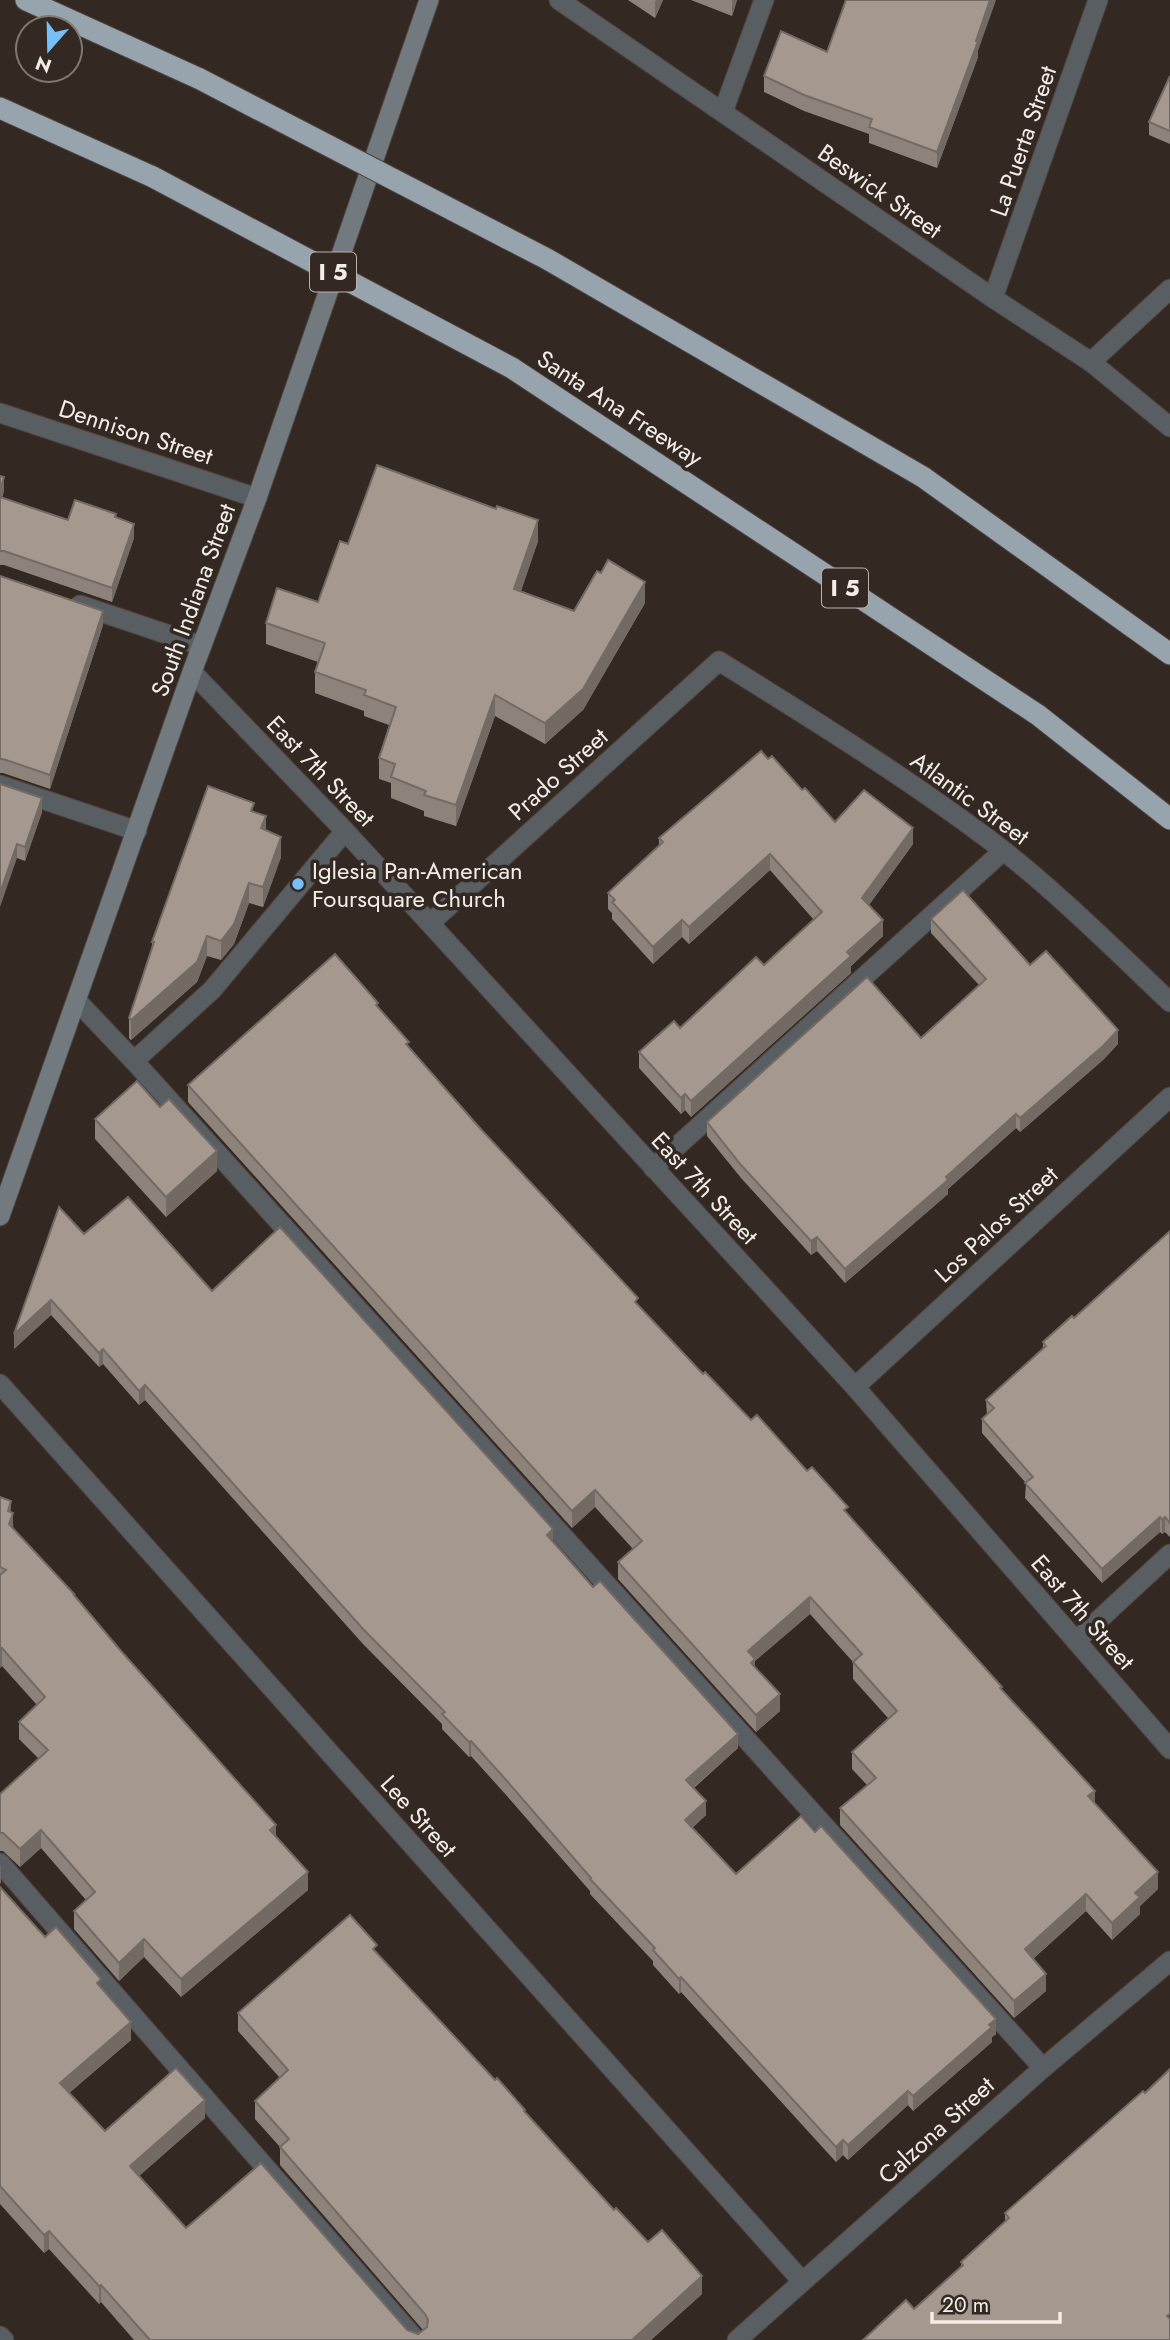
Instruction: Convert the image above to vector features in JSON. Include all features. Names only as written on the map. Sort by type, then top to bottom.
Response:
[{"type":"highway","points":[[26,0],[200,79],[547,259],[922,477],[1170,654]]},
{"type":"highway","name":"Santa Ana Freeway","points":[[0,108],[153,177],[512,368],[1038,715],[1170,819]]},
{"type":"main road","name":"South Indiana Street","points":[[0,1216],[192,672],[257,498],[429,0]]},
{"type":"street","name":"Beswick Street","points":[[559,0],[993,298],[1091,362],[1170,427]]},
{"type":"street","points":[[723,112],[764,0]]},
{"type":"street","name":"La Puerta Street","points":[[993,298],[1098,0]]},
{"type":"street","points":[[1091,362],[1170,289]]},
{"type":"street","name":"Dennison Street","points":[[0,413],[257,498]]},
{"type":"street","points":[[63,599],[202,646]]},
{"type":"street","name":"Atlantic Street","points":[[719,661],[851,743],[984,836],[1083,920],[1170,1002]]},
{"type":"street","name":"Prado Street","points":[[430,923],[719,661]]},
{"type":"street","name":"East 7th Street","points":[[192,672],[345,831],[855,1387],[1170,1749]]},
{"type":"street","points":[[0,785],[137,831]]},
{"type":"street","points":[[134,1061],[212,990],[345,831]]},
{"type":"street","points":[[653,1168],[1003,851]]},
{"type":"street","points":[[77,1001],[1043,2068]]},
{"type":"street","name":"Los Palos Street","points":[[855,1387],[1170,1097]]},
{"type":"street","name":"Lee Street","points":[[0,1384],[802,2281]]},
{"type":"street","points":[[1076,1641],[1170,1554]]},
{"type":"street","points":[[0,1863],[416,2340]]},
{"type":"street","name":"Calzona Street","points":[[737,2340],[1043,2068],[1170,1961]]},
{"type":"street","points":[[0,2336],[4,2340]]},
{"type":"building","points":[[846,0],[990,0],[978,41],[937,152],[869,127],[872,119],[804,95],[764,76],[781,31],[827,52]]},
{"type":"building","points":[[1170,76],[1170,131],[1149,122]]},
{"type":"building","points":[[377,465],[496,509],[497,506],[538,520],[514,589],[574,611],[597,571],[601,573],[608,560],[645,582],[583,689],[545,723],[495,695],[456,805],[424,795],[426,791],[391,777],[395,764],[379,758],[396,707],[364,695],[366,690],[315,672],[325,643],[266,623],[277,588],[318,602],[340,541],[348,544]]},
{"type":"building","points":[[0,497],[68,520],[75,500],[116,514],[115,517],[134,524],[112,588],[0,551]]},
{"type":"building","points":[[0,576],[103,611],[50,775],[0,759]]},
{"type":"building","points":[[761,751],[768,759],[772,756],[835,822],[864,790],[913,828],[862,898],[883,920],[847,952],[851,956],[691,1101],[685,1094],[681,1098],[639,1052],[674,1021],[680,1028],[756,957],[764,965],[822,912],[770,854],[689,927],[682,920],[653,947],[612,902],[615,900],[608,893],[663,842],[659,838]]},
{"type":"building","points":[[0,784],[42,798],[25,847],[17,844],[0,893]]},
{"type":"building","points":[[208,786],[254,803],[251,811],[266,816],[261,828],[281,837],[263,887],[249,883],[234,924],[221,941],[207,936],[197,962],[131,1020],[129,1018],[152,942]]},
{"type":"building","points":[[963,890],[1030,965],[1046,951],[1118,1030],[1020,1118],[1016,1114],[946,1177],[948,1180],[845,1269],[817,1237],[811,1241],[741,1165],[707,1122],[867,977],[921,1038],[986,979],[931,919]]},
{"type":"building","points":[[335,954],[409,1042],[406,1044],[478,1126],[638,1298],[635,1302],[703,1374],[705,1372],[751,1420],[757,1415],[807,1471],[812,1467],[848,1507],[844,1510],[1002,1687],[1000,1688],[1095,1791],[1088,1796],[1158,1872],[1135,1893],[1140,1897],[1112,1923],[1086,1894],[1025,1949],[1046,1974],[1014,2001],[840,1808],[876,1778],[852,1752],[897,1711],[853,1662],[862,1654],[810,1597],[748,1651],[755,1659],[751,1663],[780,1694],[756,1715],[618,1562],[642,1541],[595,1490],[572,1511],[188,1085]]},
{"type":"building","points":[[137,1081],[160,1107],[169,1099],[217,1151],[166,1197],[95,1119]]},
{"type":"building","points":[[128,1197],[212,1291],[280,1227],[553,1529],[547,1535],[593,1587],[600,1581],[738,1734],[686,1780],[706,1801],[685,1820],[736,1874],[801,1816],[815,1832],[821,1826],[996,2019],[989,2025],[992,2027],[913,2096],[908,2091],[848,2145],[843,2140],[836,2147],[681,1977],[679,1979],[653,1950],[655,1948],[590,1879],[507,1781],[442,1714],[445,1712],[363,1629],[145,1385],[139,1391],[103,1349],[99,1353],[51,1300],[14,1334],[59,1207],[84,1234]]},
{"type":"building","points":[[1170,1231],[1170,1523],[1165,1517],[1162,1520],[1160,1517],[1102,1569],[1025,1483],[1033,1477],[982,1419],[994,1408],[986,1400],[1046,1346],[1043,1342],[1072,1316],[1074,1318]]},
{"type":"building","points":[[0,1497],[11,1501],[8,1511],[13,1513],[9,1524],[75,1595],[73,1594],[276,1825],[270,1830],[308,1872],[181,1979],[144,1939],[119,1963],[74,1911],[95,1892],[41,1830],[20,1849],[0,1833],[0,1794],[48,1750],[19,1722],[45,1697],[2,1648],[0,1650],[0,1575],[6,1570],[0,1567]]},
{"type":"building","points":[[0,1887],[45,1937],[56,1927],[101,1979],[97,1983],[131,2022],[60,2083],[105,2131],[176,2068],[205,2100],[130,2166],[186,2228],[261,2163],[407,2330],[418,2334],[427,2327],[425,2314],[280,2147],[289,2139],[255,2101],[288,2070],[238,2013],[350,1915],[377,1945],[373,1949],[495,2080],[497,2078],[614,2210],[616,2208],[648,2242],[662,2230],[702,2276],[632,2340],[150,2340],[49,2231],[44,2235],[0,2186]]},
{"type":"building","points":[[1170,2069],[1170,2314],[1167,2316],[1170,2319],[1170,2340],[863,2340],[906,2300],[914,2309],[963,2265],[961,2262],[1009,2218],[1005,2213]]},
{"type":"place","name":"Iglesia Pan-American Foursquare Church","points":[[298,884]]}]
